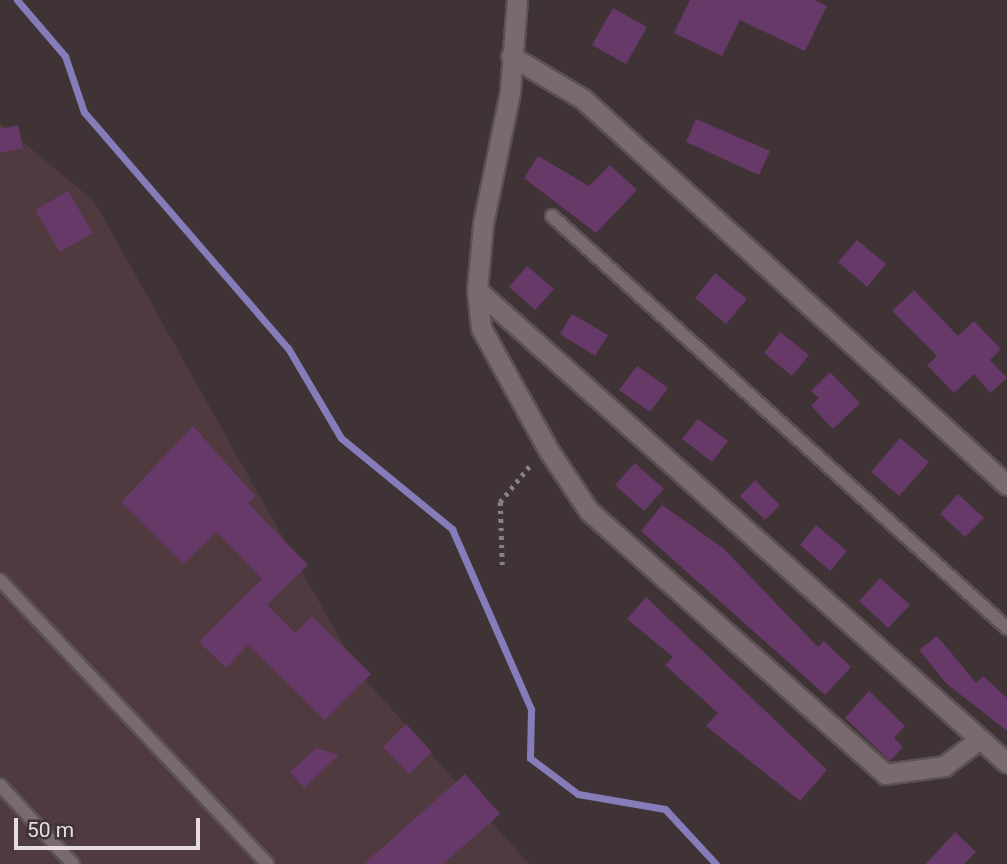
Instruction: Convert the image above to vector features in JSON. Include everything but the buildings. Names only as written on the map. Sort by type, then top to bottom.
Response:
[{"type":"street","points":[[517,0],[512,56],[477,290],[481,328],[549,451],[589,511],[885,774],[944,766],[980,739]]},
{"type":"street","points":[[512,56],[583,99],[1007,485]]},
{"type":"street","points":[[477,290],[1007,763]]},
{"type":"lane","points":[[552,216],[1007,628]]},
{"type":"lane","points":[[0,580],[268,864]]},
{"type":"lane","points":[[0,785],[73,864]]},
{"type":"path","points":[[502,565],[500,502],[549,451]]},
{"type":"shaded area","points":[[0,123],[94,201],[358,671],[529,864],[0,864]]},
{"type":"waterway","points":[[17,0],[65,56],[84,112],[288,348],[341,438],[452,529],[531,709],[530,758],[578,794],[665,809],[716,864]]}]
